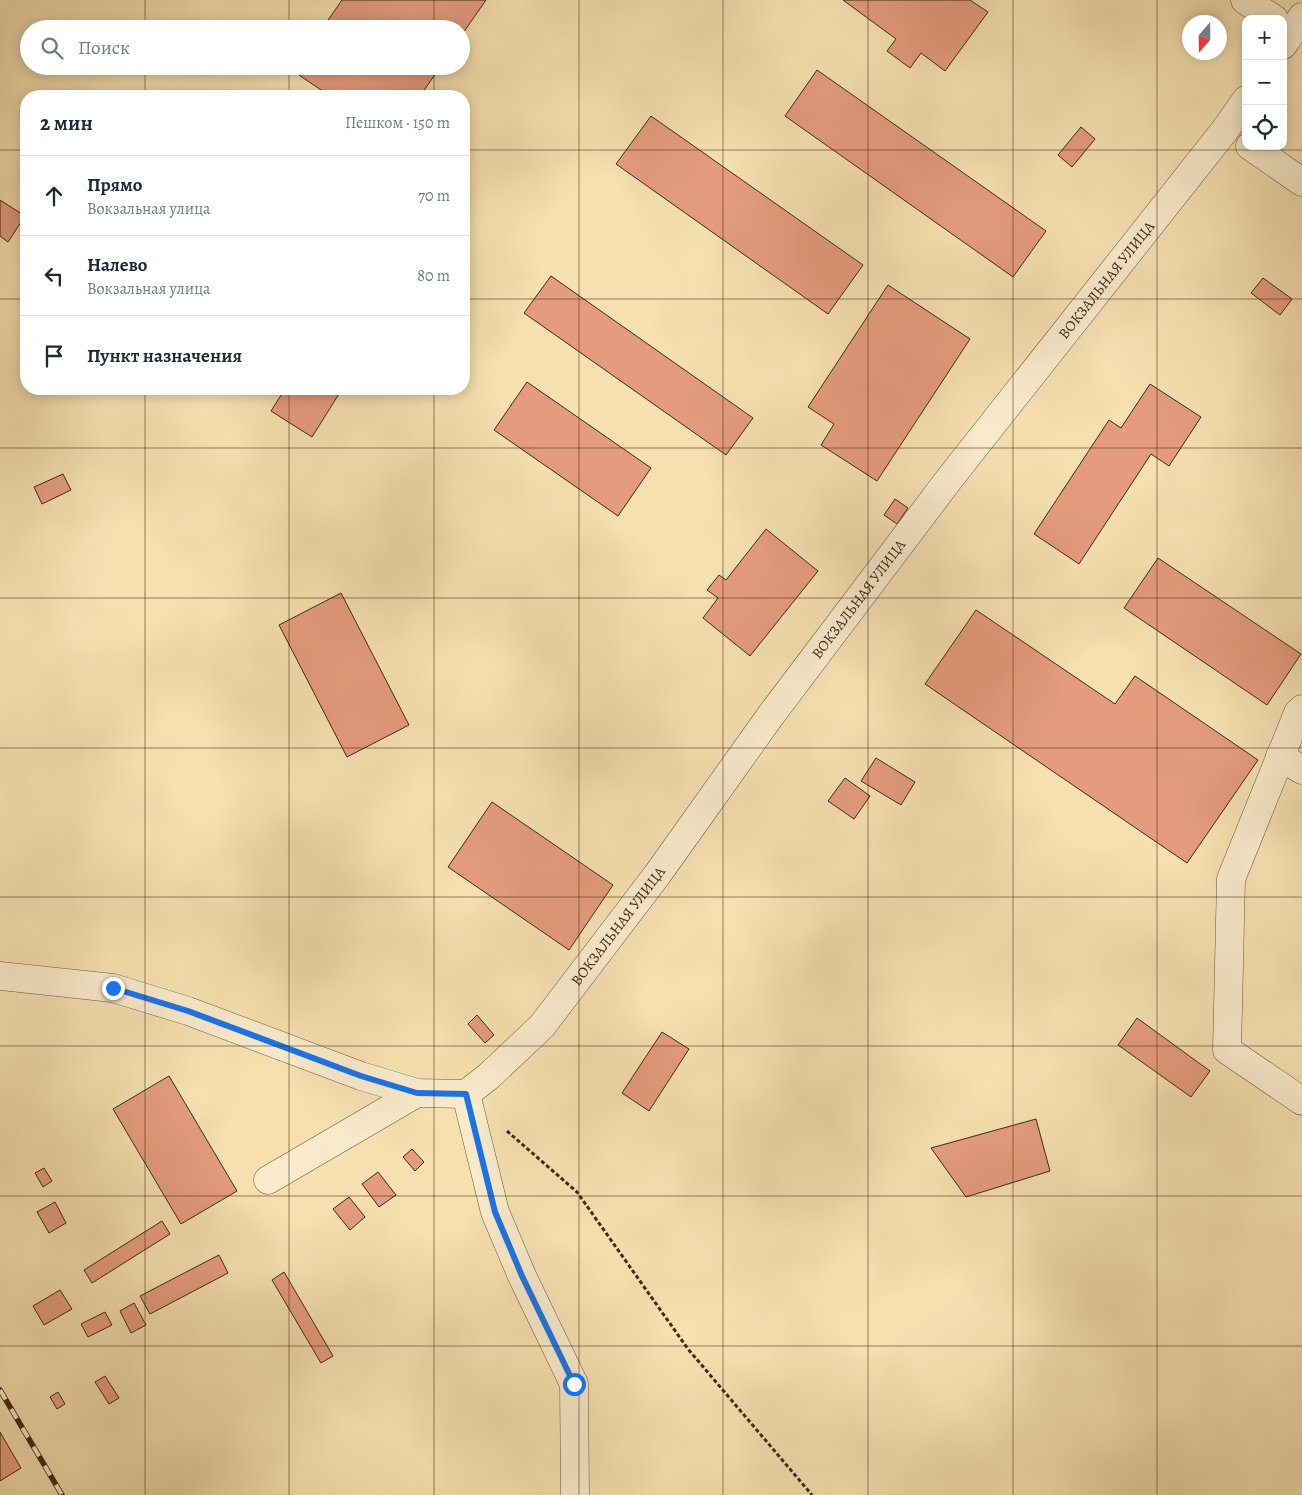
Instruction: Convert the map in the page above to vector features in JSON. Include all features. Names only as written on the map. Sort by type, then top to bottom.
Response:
[{"type":"street","points":[[1245,0],[1268,15]]},
{"type":"street","name":"ВОКЗАЛЬНАЯ УЛИЦА","points":[[466,1094],[542,1026],[657,875],[771,715],[950,478],[1236,137],[1245,105]]},
{"type":"street","points":[[1256,150],[1302,182]]},
{"type":"street","points":[[1302,709],[1298,713],[1291,763],[1231,879],[1227,1050],[1302,1101]]},
{"type":"street","points":[[0,976],[113,988],[188,1011],[361,1076],[417,1093],[466,1094],[495,1212],[522,1276],[574,1384],[574,1495]]},
{"type":"street","points":[[268,1180],[417,1093]]},
{"type":"path","points":[[503,1127],[577,1192],[688,1350],[812,1495]]},
{"type":"building","points":[[342,0],[486,0],[470,23],[470,20],[328,20]]},
{"type":"building","points":[[843,0],[970,0],[988,12],[945,71],[921,53],[910,68],[887,51],[896,39]]},
{"type":"building","points":[[817,70],[1046,231],[1013,277],[785,116]]},
{"type":"building","points":[[299,75],[435,75],[424,90],[321,90]]},
{"type":"building","points":[[651,116],[863,265],[828,314],[616,164]]},
{"type":"building","points":[[1081,127],[1095,139],[1072,167],[1058,155]]},
{"type":"building","points":[[0,200],[20,213],[20,224],[8,242],[0,236]]},
{"type":"building","points":[[551,276],[753,418],[726,455],[524,313]]},
{"type":"building","points":[[1263,278],[1292,299],[1280,315],[1251,293]]},
{"type":"building","points":[[888,285],[970,339],[877,481],[821,445],[834,424],[808,407]]},
{"type":"building","points":[[527,382],[651,468],[618,516],[494,430]]},
{"type":"building","points":[[1150,384],[1201,417],[1169,466],[1151,454],[1079,564],[1034,534],[1109,420],[1121,428]]},
{"type":"building","points":[[281,395],[338,395],[312,437],[271,411]]},
{"type":"building","points":[[63,474],[71,490],[42,504],[34,487]]},
{"type":"building","points":[[895,499],[908,508],[897,524],[884,515]]},
{"type":"building","points":[[766,529],[818,571],[750,656],[703,618],[718,598],[707,590],[719,575],[726,580]]},
{"type":"building","points":[[1158,558],[1301,654],[1267,705],[1124,608]]},
{"type":"building","points":[[341,593],[409,725],[347,757],[279,625]]},
{"type":"building","points":[[976,610],[1115,704],[1135,676],[1258,760],[1187,863],[925,684]]},
{"type":"building","points":[[876,758],[915,782],[901,805],[861,781]]},
{"type":"building","points":[[845,778],[870,796],[854,819],[828,801]]},
{"type":"building","points":[[492,802],[613,885],[569,950],[448,867]]},
{"type":"building","points":[[477,1015],[494,1035],[485,1043],[468,1024]]},
{"type":"building","points":[[1137,1018],[1210,1071],[1191,1097],[1118,1045]]},
{"type":"building","points":[[662,1032],[689,1049],[649,1111],[622,1093]]},
{"type":"building","points":[[169,1076],[237,1191],[181,1224],[113,1109]]},
{"type":"building","points":[[1036,1119],[1050,1171],[966,1197],[931,1148]]},
{"type":"building","points":[[412,1149],[424,1162],[415,1171],[403,1157]]},
{"type":"building","points":[[44,1168],[52,1181],[43,1187],[35,1173]]},
{"type":"building","points":[[378,1172],[396,1195],[379,1207],[362,1184]]},
{"type":"building","points":[[349,1197],[365,1217],[350,1230],[333,1209]]},
{"type":"building","points":[[55,1202],[66,1223],[49,1233],[37,1212]]},
{"type":"building","points":[[162,1221],[170,1234],[92,1283],[84,1270]]},
{"type":"building","points":[[219,1255],[228,1273],[150,1314],[140,1296]]},
{"type":"building","points":[[284,1272],[333,1356],[321,1363],[272,1280]]},
{"type":"building","points":[[60,1290],[72,1309],[44,1325],[33,1306]]},
{"type":"building","points":[[134,1303],[146,1325],[131,1333],[120,1311]]},
{"type":"building","points":[[105,1312],[112,1325],[88,1337],[81,1324]]},
{"type":"building","points":[[105,1376],[119,1398],[109,1404],[95,1382]]},
{"type":"building","points":[[58,1392],[65,1404],[57,1409],[50,1397]]},
{"type":"building","points":[[0,1432],[21,1468],[0,1481]]},
{"type":"railway","points":[[0,1390],[62,1495]]},
{"type":"route","points":[[113,988],[188,1011],[361,1076],[417,1093],[466,1094],[495,1212],[522,1276],[574,1384]]}]
